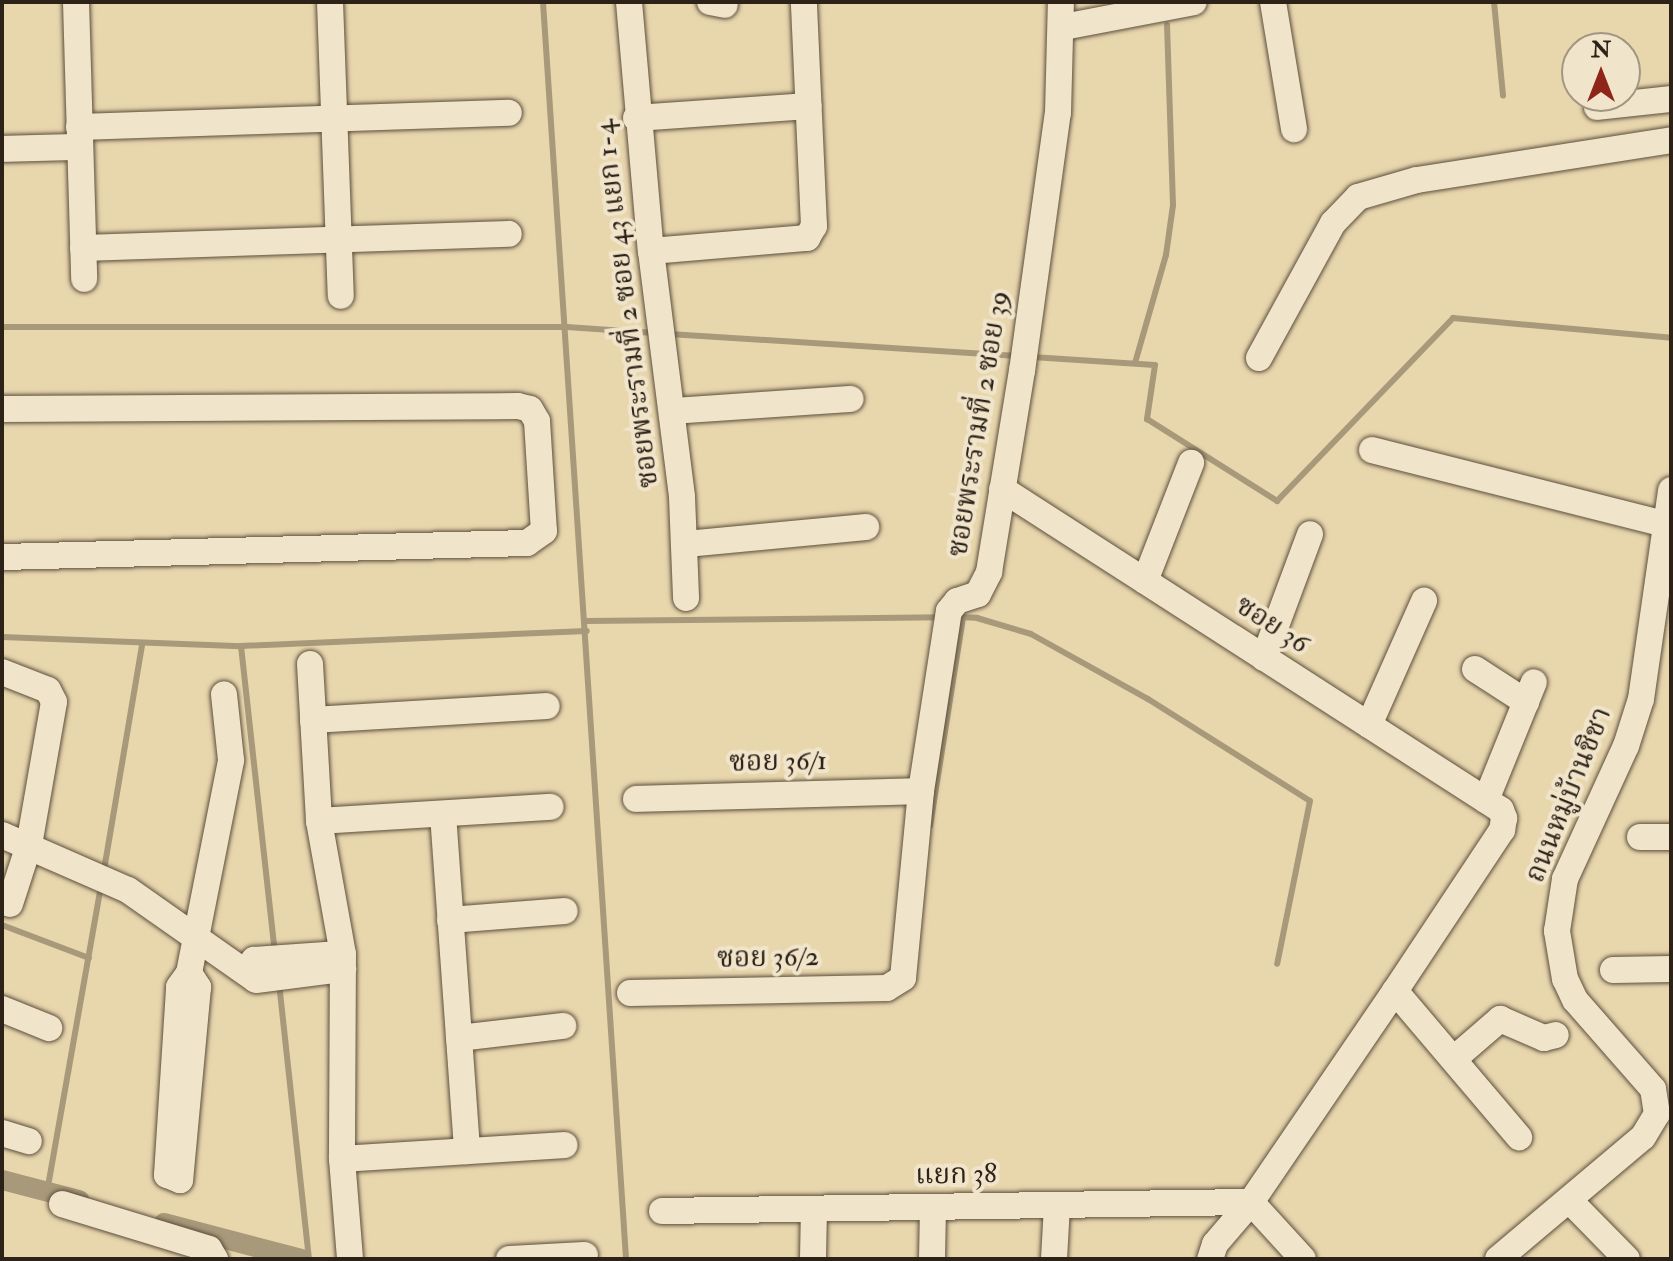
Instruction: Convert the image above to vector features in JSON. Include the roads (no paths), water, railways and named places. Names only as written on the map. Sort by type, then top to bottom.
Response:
[{"type":"street","points":[[76,2],[84,279]]},
{"type":"street","points":[[330,2],[341,296]]},
{"type":"street","name":"ซอยพระรามที่ 2 ซอย 43 แยก 1-4","points":[[629,2],[636,118],[673,411],[686,544],[686,598]]},
{"type":"street","points":[[651,251],[807,238],[814,226],[804,2]]},
{"type":"street","points":[[1062,15],[1194,2]]},
{"type":"street","points":[[1273,2],[1294,129]]},
{"type":"street","name":"ซอยพระรามที่ 2 ซอย 39","points":[[903,978],[921,791],[949,611],[957,601],[978,594],[984,584],[1024,361],[1058,113],[1062,15]]},
{"type":"street","points":[[1641,102],[1671,99]]},
{"type":"street","points":[[636,118],[809,106]]},
{"type":"street","points":[[2,149],[80,137],[334,119],[509,113]]},
{"type":"street","points":[[1259,358],[1333,223],[1358,197],[1417,180],[1671,140]]},
{"type":"street","points":[[83,248],[509,234]]},
{"type":"street","points":[[673,411],[851,399]]},
{"type":"street","points":[[2,409],[518,406],[530,409],[537,421],[544,531],[527,543],[2,557]]},
{"type":"street","points":[[1372,450],[1665,524]]},
{"type":"street","points":[[1145,581],[1191,463]]},
{"type":"street","name":"ซอย 36","points":[[1002,489],[1495,809]]},
{"type":"street","name":"ถนนหมู่บ้านชิชา","points":[[1498,1259],[1643,1137],[1657,1114],[1653,1089],[1575,1000],[1565,979],[1557,931],[1565,879],[1626,746],[1641,699],[1671,490]]},
{"type":"street","points":[[686,544],[866,527]]},
{"type":"street","points":[[1264,658],[1310,534]]},
{"type":"street","points":[[1369,725],[1424,601]]},
{"type":"street","points":[[310,664],[319,821],[343,961],[342,1159],[350,1259]]},
{"type":"street","points":[[1210,1259],[1215,1244],[1251,1202],[1502,830],[1495,809],[1530,692],[1475,669]]},
{"type":"street","points":[[2,672],[53,694],[29,845],[10,904]]},
{"type":"street","points":[[189,973],[198,987],[180,1180],[167,1175],[179,987],[189,973],[231,760],[224,694]]},
{"type":"street","points":[[313,720],[547,706]]},
{"type":"street","name":"ซอย 36/1","points":[[636,799],[921,791]]},
{"type":"street","points":[[319,821],[551,807]]},
{"type":"street","points":[[443,814],[467,1151]]},
{"type":"street","points":[[2,835],[128,890],[252,970],[343,961]]},
{"type":"street","points":[[1640,837],[1671,837]]},
{"type":"street","points":[[450,920],[565,911]]},
{"type":"street","points":[[1613,970],[1671,969]]},
{"type":"street","name":"ซอย 36/2","points":[[630,993],[887,988],[903,978]]},
{"type":"street","points":[[1395,991],[1519,1137]]},
{"type":"street","points":[[2,1009],[49,1028]]},
{"type":"street","points":[[1455,1058],[1500,1019],[1509,1019],[1534,1036],[1556,1035]]},
{"type":"street","points":[[459,1038],[563,1026]]},
{"type":"street","points":[[2,1133],[29,1141]]},
{"type":"street","points":[[342,1159],[565,1145]]},
{"type":"street","points":[[1570,1201],[1627,1259]]},
{"type":"street","points":[[1251,1202],[1303,1259]]},
{"type":"street","name":"แยก 38","points":[[662,1211],[1251,1202]]},
{"type":"street","points":[[62,1204],[209,1249],[215,1259]]},
{"type":"street","points":[[1054,1259],[1057,1205]]},
{"type":"street","points":[[932,1259],[933,1207]]},
{"type":"street","points":[[813,1259],[814,1209]]},
{"type":"street","points":[[509,1259],[585,1255]]},
{"type":"waterway","points":[[543,2],[626,1259]]},
{"type":"waterway","points":[[1494,2],[1503,96]]},
{"type":"waterway","points":[[1135,363],[1166,255],[1173,205],[1167,25]]},
{"type":"waterway","points":[[1032,357],[1155,365],[1147,419],[1277,501],[1453,318],[1671,338]]},
{"type":"waterway","points":[[2,327],[567,327],[654,333]]},
{"type":"waterway","points":[[669,334],[1017,356]]},
{"type":"waterway","points":[[586,621],[943,617]]},
{"type":"waterway","points":[[954,617],[977,618],[1031,634],[1148,699],[1310,801],[1277,964]]},
{"type":"waterway","points":[[930,826],[963,618]]},
{"type":"waterway","points":[[2,637],[241,646],[587,631]]},
{"type":"waterway","points":[[104,870],[142,645]]},
{"type":"waterway","points":[[241,646],[275,952]]},
{"type":"waterway","points":[[47,1192],[101,885]]},
{"type":"waterway","points":[[2,925],[89,958]]},
{"type":"waterway","points":[[279,983],[309,1259]]},
{"type":"waterway","points":[[2,1180],[79,1200]]},
{"type":"waterway","points":[[164,1223],[301,1259]]}]
